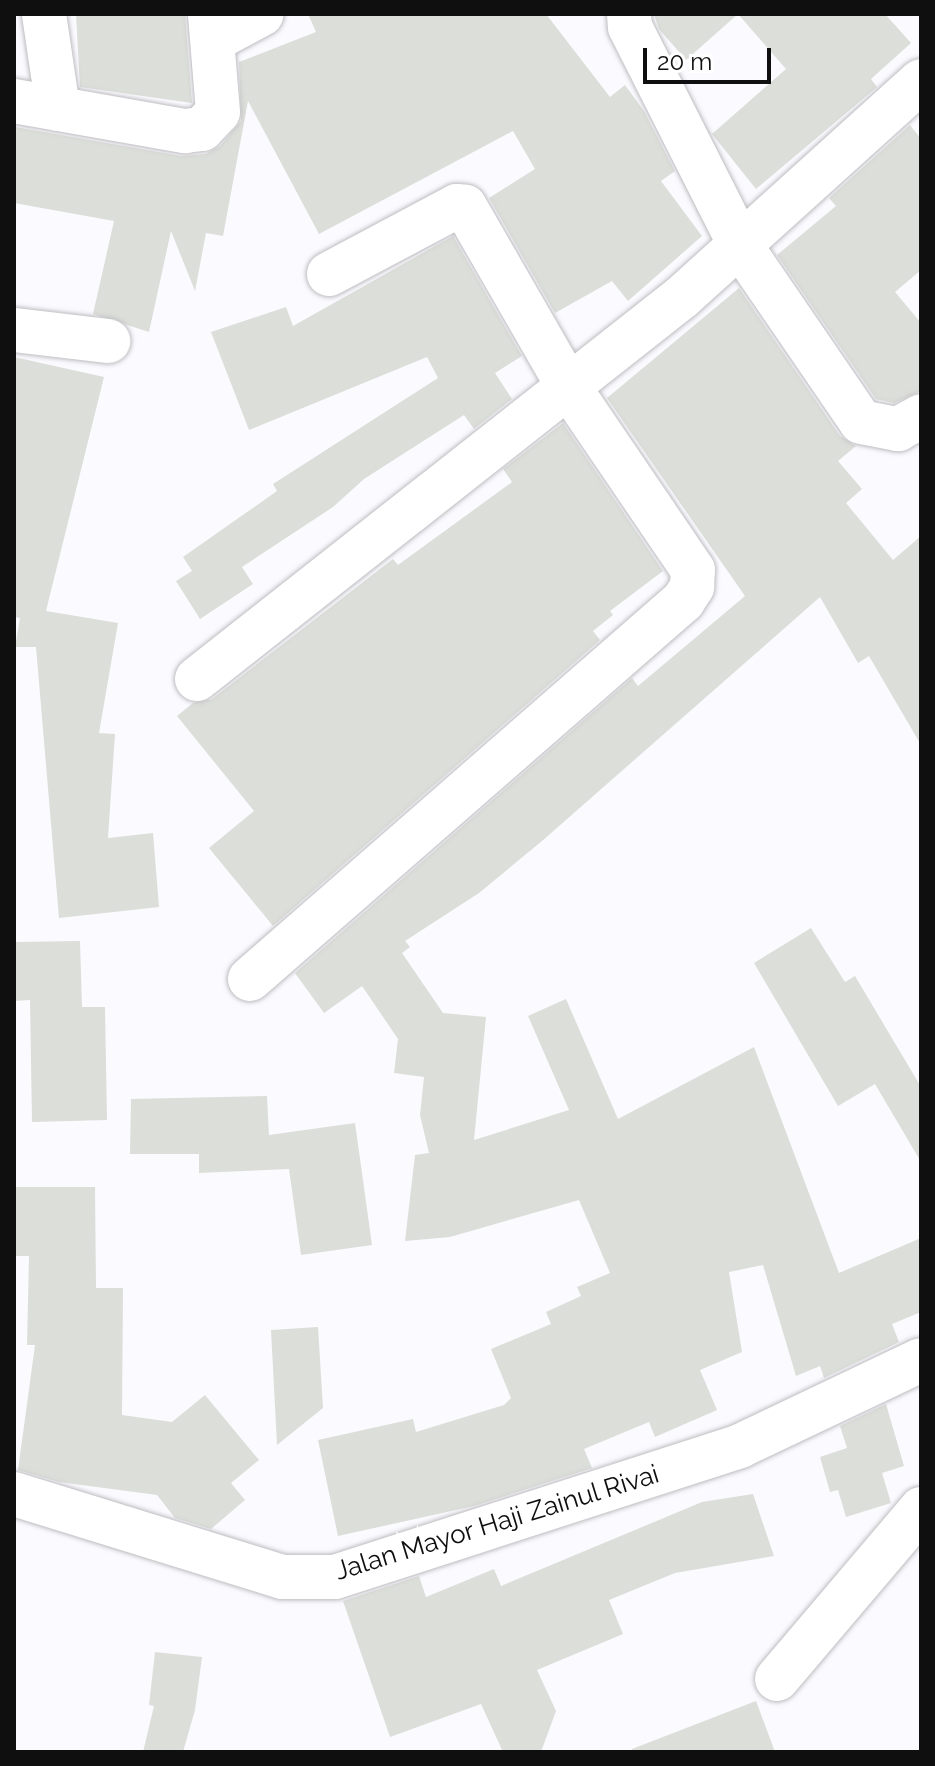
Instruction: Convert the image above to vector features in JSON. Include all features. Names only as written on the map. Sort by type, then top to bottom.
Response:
[{"type":"street","points":[[44,14],[58,109]]},
{"type":"street","points":[[14,101],[185,131],[202,129],[218,112],[211,27],[262,14]]},
{"type":"street","points":[[629,14],[630,27],[740,245],[861,422],[898,429],[921,416]]},
{"type":"street","points":[[197,679],[568,386],[740,245],[921,81]]},
{"type":"street","points":[[250,979],[683,601],[692,587],[693,570],[568,386],[465,207],[457,206],[329,274]]},
{"type":"street","points":[[14,330],[108,341]]},
{"type":"street","name":"Jalan Mayor Haji Zainul Rivai","points":[[14,1494],[282,1577],[335,1577],[740,1446],[921,1360]]},
{"type":"street","points":[[777,1679],[921,1509]]},
{"type":"building","points":[[76,14],[185,14],[192,103],[80,87]]},
{"type":"building","points":[[308,14],[546,14],[610,97],[625,85],[644,111],[675,171],[661,181],[702,236],[628,301],[612,281],[555,313],[489,198],[535,169],[513,131],[319,234],[248,101],[223,236],[206,233],[195,291],[171,231],[149,332],[93,314],[114,221],[14,203],[15,127],[181,156],[206,154],[220,146],[241,121],[239,62],[316,32]]},
{"type":"building","points":[[654,14],[738,14],[686,60],[659,29]]},
{"type":"building","points":[[738,14],[885,14],[911,43],[871,79],[877,87],[756,189],[712,134],[786,69]]},
{"type":"building","points":[[910,125],[921,139],[921,270],[895,292],[921,323],[921,391],[894,403],[876,399],[777,255],[836,206],[829,198]]},
{"type":"building","points":[[453,236],[522,356],[495,373],[512,399],[474,429],[464,415],[364,479],[333,507],[242,567],[253,584],[200,619],[176,581],[192,571],[183,557],[277,491],[273,484],[438,378],[427,357],[249,430],[211,332],[286,307],[293,326]]},
{"type":"building","points":[[739,288],[840,436],[856,446],[838,461],[862,489],[846,503],[893,560],[921,536],[921,745],[869,656],[858,663],[820,597],[542,841],[479,893],[405,941],[410,947],[402,953],[443,1013],[486,1017],[474,1140],[569,1110],[528,1016],[566,999],[618,1119],[754,1047],[839,1273],[921,1238],[921,1312],[892,1324],[899,1342],[824,1378],[820,1366],[796,1376],[763,1265],[729,1272],[742,1352],[700,1370],[717,1410],[655,1437],[649,1422],[584,1449],[592,1468],[474,1506],[338,1536],[318,1440],[413,1419],[416,1432],[504,1405],[511,1398],[491,1349],[551,1324],[546,1312],[581,1296],[577,1287],[610,1273],[579,1200],[450,1237],[405,1241],[415,1155],[429,1153],[420,1115],[424,1077],[394,1073],[398,1039],[362,986],[324,1013],[295,973],[632,678],[638,686],[745,596],[607,398]]},
{"type":"building","points":[[14,357],[104,377],[46,611],[118,623],[99,733],[115,734],[108,838],[153,833],[159,907],[59,918],[36,647],[15,647],[20,618],[14,617]]},
{"type":"building","points":[[563,423],[663,571],[610,611],[613,615],[593,631],[600,640],[273,926],[209,848],[254,811],[177,716],[193,703],[212,699],[393,559],[398,565],[512,482],[503,469]]},
{"type":"building","points":[[811,928],[845,982],[855,976],[921,1087],[921,1162],[875,1084],[838,1106],[754,963]]},
{"type":"building","points":[[80,941],[82,1007],[105,1007],[107,1120],[32,1122],[30,1000],[14,1001],[14,942]]},
{"type":"building","points":[[267,1096],[269,1135],[355,1123],[372,1245],[301,1255],[289,1169],[199,1173],[199,1154],[130,1154],[131,1099]]},
{"type":"building","points":[[14,1187],[95,1187],[96,1288],[123,1288],[122,1415],[172,1422],[205,1395],[259,1460],[231,1483],[245,1500],[211,1529],[175,1518],[157,1495],[59,1482],[18,1470],[35,1345],[27,1345],[29,1256],[14,1256]]},
{"type":"building","points":[[318,1327],[323,1408],[277,1445],[271,1330]]},
{"type":"building","points":[[886,1404],[904,1466],[882,1473],[891,1503],[846,1517],[838,1490],[830,1492],[820,1457],[847,1448],[840,1426]]},
{"type":"building","points":[[753,1494],[774,1556],[675,1573],[609,1600],[623,1634],[537,1670],[556,1711],[541,1752],[503,1752],[481,1704],[390,1737],[343,1601],[419,1576],[426,1597],[494,1569],[501,1586],[702,1502]]},
{"type":"building","points":[[155,1652],[202,1657],[195,1710],[183,1752],[143,1752],[154,1706],[149,1705]]},
{"type":"building","points":[[756,1701],[775,1752],[632,1752],[632,1749]]}]
